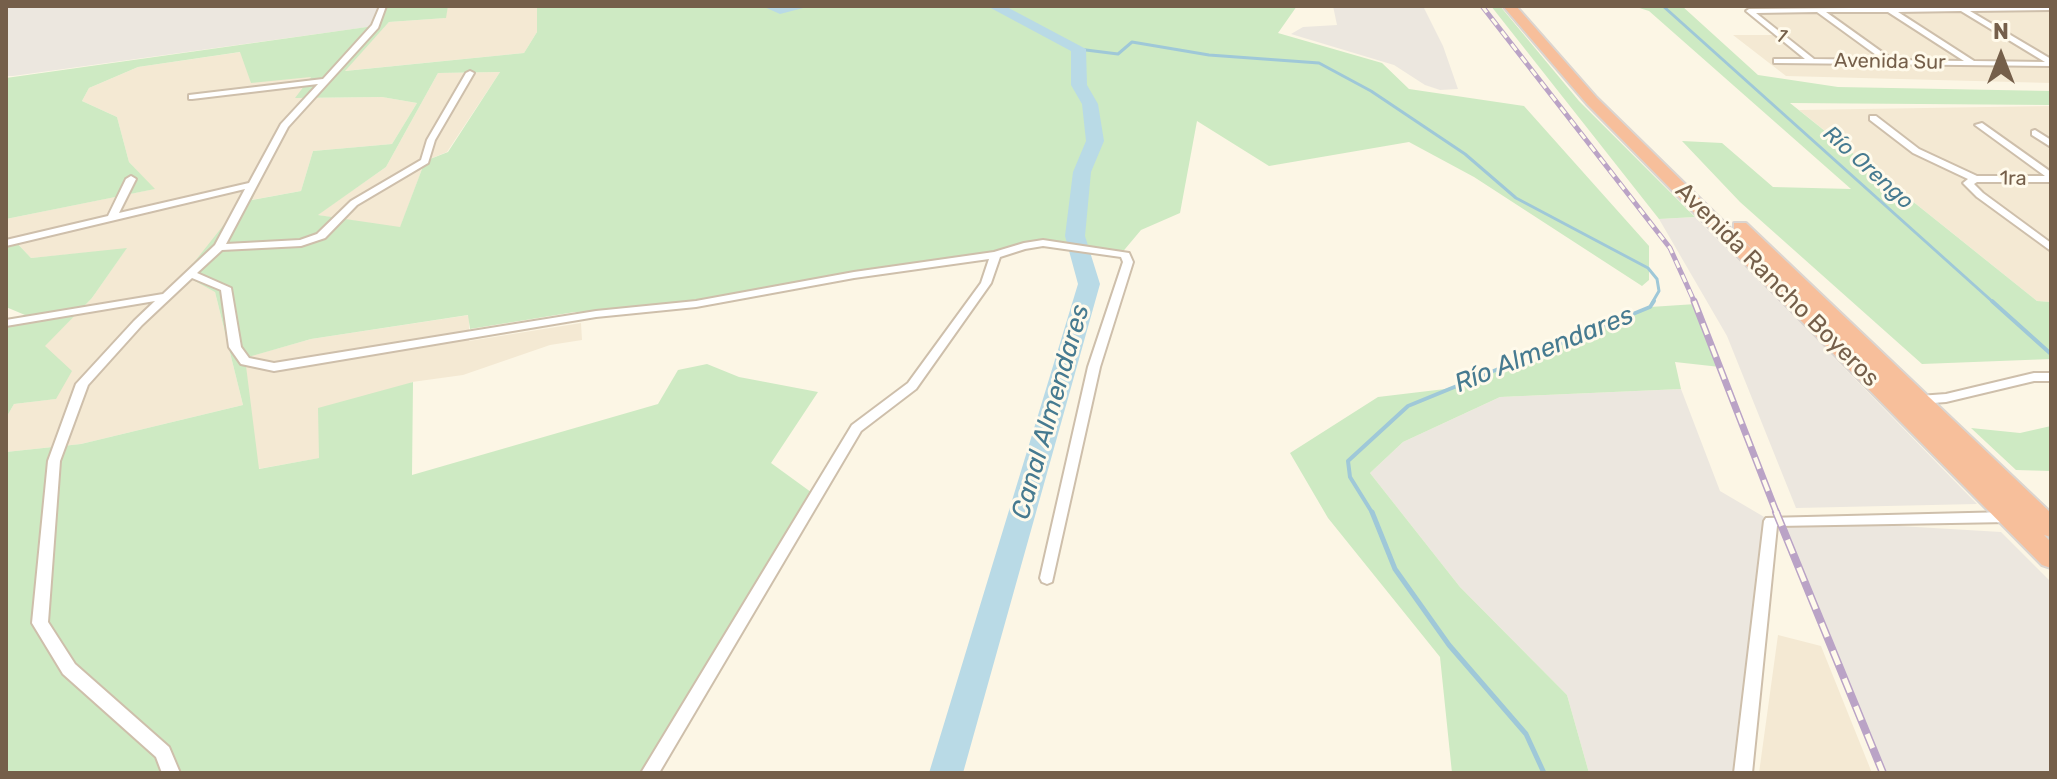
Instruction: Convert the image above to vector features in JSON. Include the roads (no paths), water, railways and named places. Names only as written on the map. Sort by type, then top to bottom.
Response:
[{"type":"highway","name":"Avenida Rancho Boyeros","points":[[1509,6],[1592,101],[2051,558]]},
{"type":"highway","name":"Avenida Rancho Boyeros","points":[[1524,6],[1599,90],[2051,528]]},
{"type":"street","points":[[171,773],[163,752],[69,669],[40,623],[54,461],[82,384],[219,247],[284,126],[375,26],[383,6]]},
{"type":"street","points":[[2032,8],[2051,18]]},
{"type":"street","points":[[1818,10],[2051,8]]},
{"type":"street","points":[[1889,9],[1973,63]]},
{"type":"street","points":[[1960,9],[2051,63]]},
{"type":"street","points":[[1818,10],[1891,62]]},
{"type":"street","name":"1","points":[[1812,61],[1749,11],[1818,10]]},
{"type":"street","name":"Avenida Sur","points":[[1777,61],[2051,63]]},
{"type":"street","points":[[219,247],[301,243],[321,236],[354,203],[425,161],[431,140],[470,73]]},
{"type":"street","points":[[192,97],[323,81]]},
{"type":"street","points":[[1873,118],[1916,151],[1975,179]]},
{"type":"street","points":[[1979,125],[2051,178]]},
{"type":"street","points":[[2035,133],[2051,144]]},
{"type":"street","name":"1ra","points":[[1975,179],[2051,178]]},
{"type":"street","points":[[112,218],[131,179]]},
{"type":"street","points":[[1975,179],[1968,183],[1980,195],[2051,248]]},
{"type":"street","points":[[6,243],[252,185]]},
{"type":"street","points":[[192,275],[226,288],[235,347],[245,361],[274,367],[995,255],[1043,243],[1125,255],[1128,262],[1094,367],[1047,578]]},
{"type":"street","points":[[650,773],[856,428],[912,386],[986,283],[995,255]]},
{"type":"street","points":[[6,323],[168,296]]},
{"type":"street","points":[[1919,400],[1946,398],[2034,377],[2051,377]]},
{"type":"street","points":[[1743,773],[1771,521],[2009,517]]},
{"type":"waterway","name":"Río Almendares","points":[[769,6],[780,10],[804,6]]},
{"type":"waterway","name":"Canal Almendares","points":[[946,773],[1089,284],[1075,236],[1082,172],[1095,141],[1090,104],[1079,85],[1078,49],[994,6]]},
{"type":"waterway","name":"Río Orengo","points":[[1663,6],[1994,303]]},
{"type":"waterway","name":"Río Almendares","points":[[1078,49],[1118,54],[1132,42],[1209,55],[1319,63],[1371,91],[1465,154],[1516,198],[1648,268],[1657,279],[1659,291],[1652,303]]},
{"type":"waterway","name":"Río Almendares","points":[[1372,513],[1350,477],[1348,461],[1408,406],[1650,307],[1654,301]]},
{"type":"waterway","name":"Río Orengo","points":[[1992,301],[2051,354]]},
{"type":"waterway","name":"Río Almendares","points":[[1372,513],[1395,569],[1449,645],[1526,734],[1544,773]]},
{"type":"railway","points":[[1482,6],[1670,248],[1695,303]]},
{"type":"railway","points":[[1694,301],[1777,514]]},
{"type":"railway","points":[[1776,512],[1883,773]]}]
